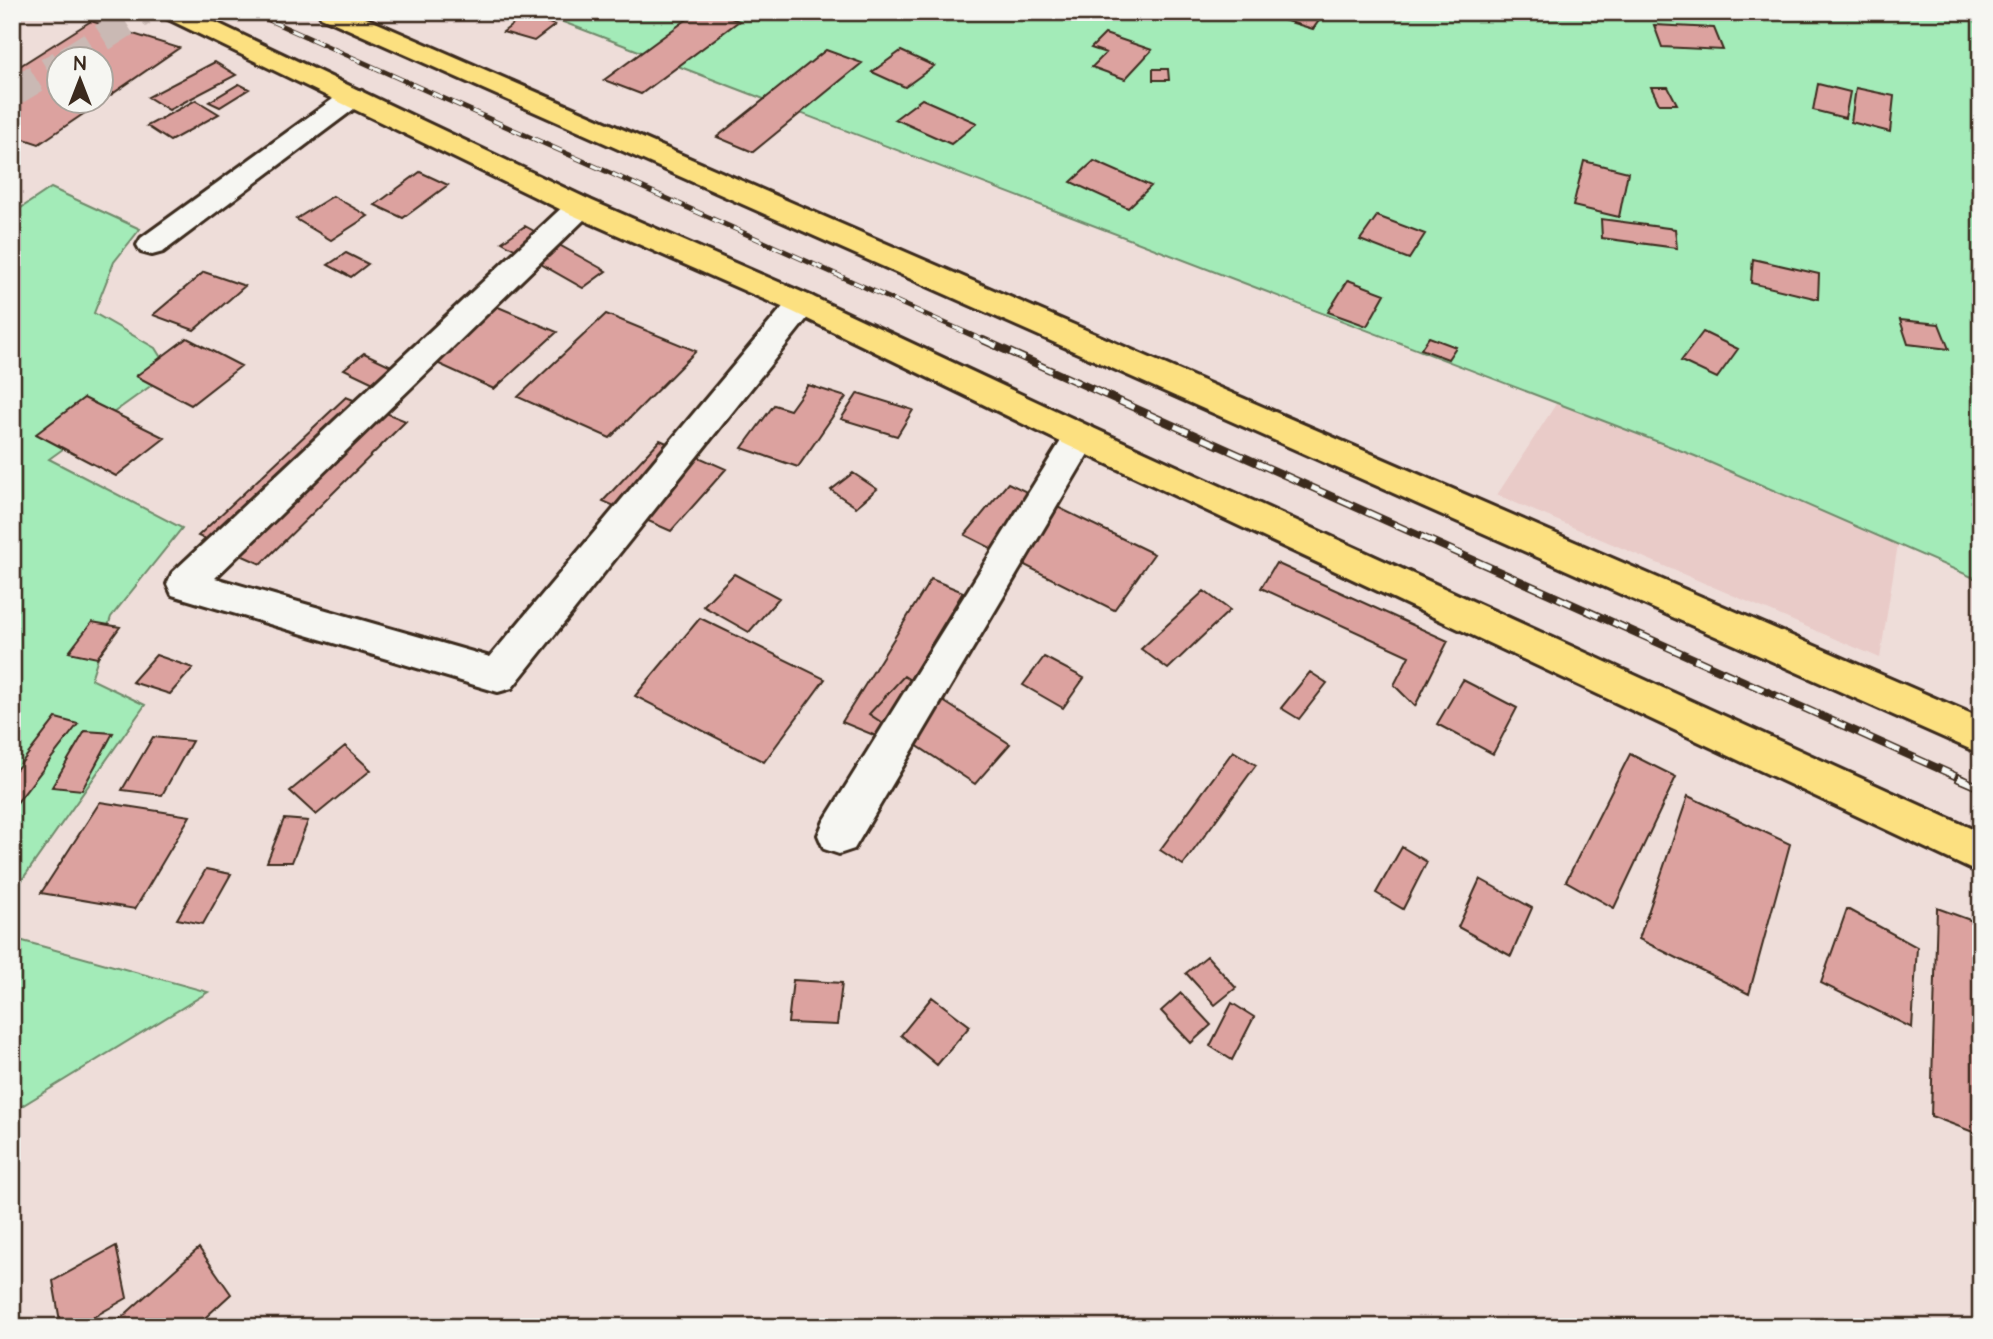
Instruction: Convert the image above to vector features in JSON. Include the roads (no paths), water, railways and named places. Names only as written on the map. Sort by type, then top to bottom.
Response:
[{"type":"main road","points":[[173,12],[580,207],[802,304],[1081,437],[1981,854]]},
{"type":"main road","points":[[330,12],[1981,737]]},
{"type":"street","points":[[152,246],[353,97]]},
{"type":"street","points":[[580,207],[185,584],[498,676],[802,304]]},
{"type":"street","points":[[839,835],[1081,437]]},
{"type":"tunnel","points":[[89,46],[143,12]]},
{"type":"tunnel","points":[[12,93],[46,72]]},
{"type":"railway","points":[[251,12],[987,342]]},
{"type":"railway","points":[[983,340],[1962,779]]},
{"type":"railway","points":[[1958,778],[1981,788]]}]
